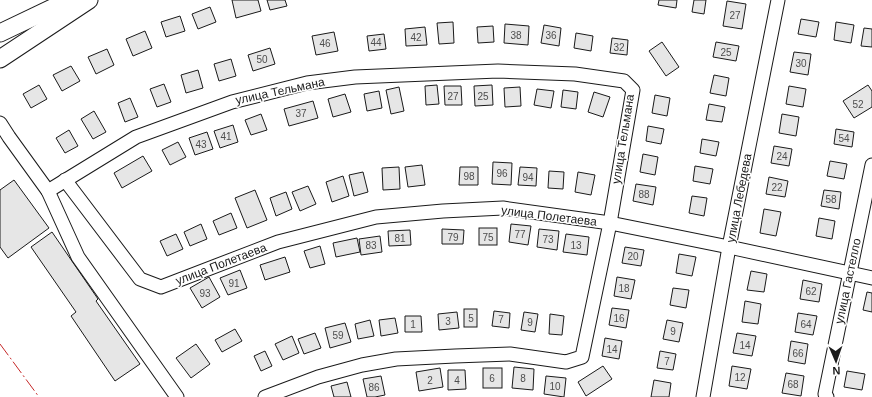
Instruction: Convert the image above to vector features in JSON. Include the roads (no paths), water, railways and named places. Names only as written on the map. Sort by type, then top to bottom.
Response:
[{"type":"main road","points":[[0,33],[69,0]]},
{"type":"main road","points":[[0,59],[90,0]]},
{"type":"street","name":"улица Лебедева","points":[[703,397],[729,247],[778,0]]},
{"type":"street","name":"улица Тельмана","points":[[48,191],[136,137],[232,102],[307,83],[355,77],[498,71],[575,74],[624,81],[633,90],[610,223],[582,357],[566,362],[510,354],[396,359],[362,365],[318,377],[265,397]]},
{"type":"street","points":[[0,123],[48,191],[78,257],[177,397]]},
{"type":"street","name":"улица Гастелло","points":[[827,397],[825,394],[872,165]]},
{"type":"street","name":"улица Полетаева","points":[[66,180],[140,279],[161,287],[278,242],[376,217],[443,211],[503,208],[610,223],[872,278]]}]
